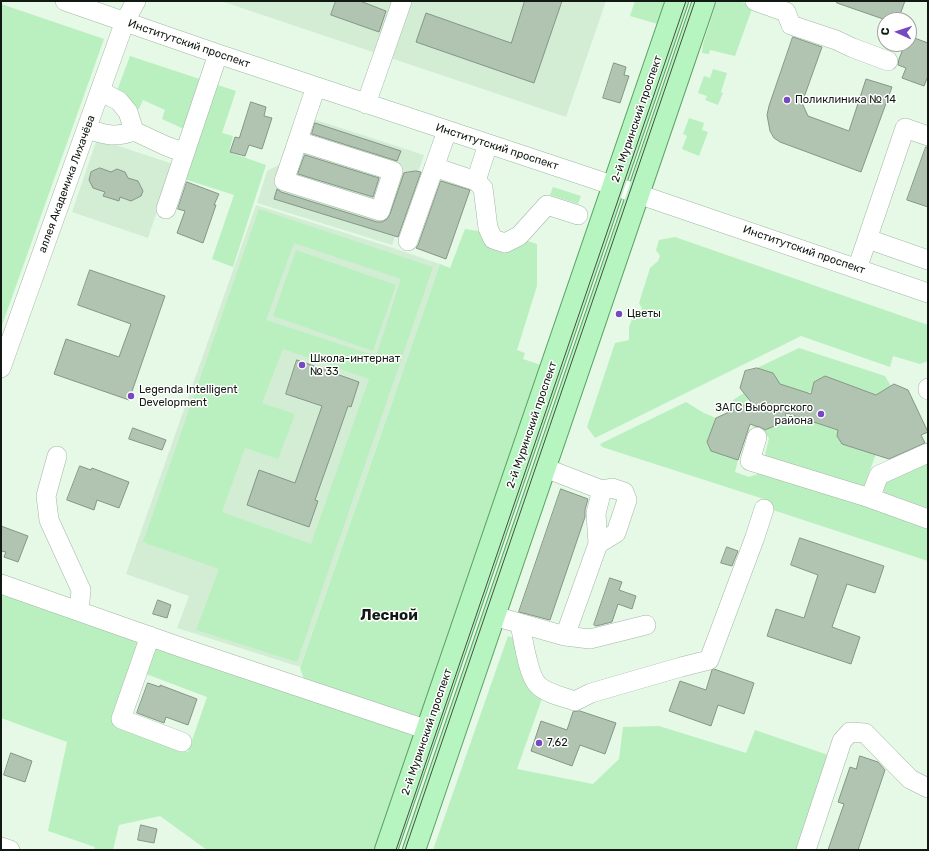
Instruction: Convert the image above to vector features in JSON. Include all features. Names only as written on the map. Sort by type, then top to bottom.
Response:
[{"type":"main road","name":"2-й Муринский проспект","points":[[386,850],[677,1]]},
{"type":"main road","points":[[414,850],[704,1]]},
{"type":"street","name":"Институтский проспект","points":[[65,1],[366,104],[614,185],[928,293]]},
{"type":"street","name":"аллея Академика Лихачёва","points":[[1,368],[125,22],[136,1]]},
{"type":"street","points":[[366,104],[402,1]]},
{"type":"street","points":[[755,1],[786,12],[791,25],[836,40],[888,61]]},
{"type":"street","points":[[166,209],[218,54]]},
{"type":"street","points":[[298,141],[393,171],[380,211],[284,181],[316,87]]},
{"type":"street","points":[[100,91],[119,101],[128,112],[134,130],[166,146],[185,153]]},
{"type":"street","points":[[857,269],[905,128],[928,136]]},
{"type":"street","points":[[87,130],[107,135],[121,135],[134,130]]},
{"type":"street","points":[[408,241],[447,131]]},
{"type":"street","points":[[476,181],[488,144]]},
{"type":"street","points":[[434,167],[476,181],[483,188],[488,228],[493,239],[505,243],[519,236],[547,205],[578,215]]},
{"type":"street","points":[[868,239],[928,260]]},
{"type":"street","points":[[758,438],[750,461],[870,498],[928,519]]},
{"type":"street","points":[[870,498],[879,475],[928,453]]},
{"type":"street","points":[[58,456],[46,496],[49,520],[81,590],[79,612]]},
{"type":"street","points":[[545,468],[602,490],[612,488],[624,492],[627,500],[616,533],[598,544]]},
{"type":"street","points":[[566,636],[598,544],[596,513],[602,490]]},
{"type":"street","points":[[520,624],[532,678],[539,686],[549,692],[575,701],[591,693],[681,666],[709,660],[764,509]]},
{"type":"street","points":[[1,584],[183,648],[428,730]]},
{"type":"street","points":[[494,616],[566,636],[590,639],[646,625]]},
{"type":"street","points":[[150,636],[121,719],[182,742]]},
{"type":"street","points":[[806,850],[842,741],[850,732],[865,733],[910,779],[928,788]]},
{"type":"street","points":[[1,847],[10,850]]},
{"type":"shaded area","points":[[221,1],[606,1],[566,117]]},
{"type":"shaded area","points":[[301,115],[424,155],[392,245],[257,203],[267,171],[286,161]]},
{"type":"shaded area","points":[[97,139],[173,164],[148,238],[72,212]]},
{"type":"shaded area","name":"Школа-интернат № 33","points":[[256,205],[440,264],[300,667],[177,628],[189,596],[126,574]]},
{"type":"green space","points":[[635,1],[669,1],[661,25],[630,16]]},
{"type":"green space","points":[[717,1],[739,1],[753,6],[735,56],[710,50],[709,54],[702,53],[703,44]]},
{"type":"green space","points":[[1,4],[104,39],[1,328]]},
{"type":"green space","points":[[130,56],[236,91],[222,133],[233,136],[229,152],[266,165],[233,267],[212,259],[234,195],[172,175],[186,130],[162,119],[165,110],[143,100],[139,109],[126,104],[115,96]]},
{"type":"green space","points":[[713,69],[727,73],[721,92],[723,93],[718,105],[705,100],[707,96],[698,93],[704,76],[710,78]]},
{"type":"green space","points":[[689,118],[704,123],[702,130],[708,132],[699,156],[682,149],[687,136],[683,134]]},
{"type":"green space","points":[[553,187],[581,196],[578,204],[550,195]]},
{"type":"green space","points":[[259,209],[433,267],[297,662],[196,630],[219,569],[143,542]],"holes":[[[294,243],[401,279],[376,356],[266,320]],[[283,349],[369,379],[311,544],[222,512],[245,448],[278,459],[295,414],[262,403]]]},
{"type":"green space","points":[[465,229],[511,236],[537,244],[537,286],[517,350],[525,353],[523,359],[544,366],[425,721],[304,679],[300,668],[440,264],[450,268]]},
{"type":"green space","points":[[675,237],[928,325],[928,361],[920,364],[893,356],[890,367],[801,336],[595,438],[587,427],[615,343],[629,340],[629,327],[632,319],[640,314],[642,308],[639,303],[650,268],[658,261],[660,256],[656,250],[659,240]]},
{"type":"green space","points":[[296,250],[396,285],[373,351],[273,316]]},
{"type":"green space","points":[[799,348],[885,376],[891,386],[876,395],[825,376],[814,382],[812,390],[808,393],[780,384],[773,373],[757,368]]},
{"type":"green space","points":[[744,393],[748,399],[746,404],[729,412],[733,400]]},
{"type":"green space","points":[[686,402],[704,413],[716,418],[707,443],[711,451],[738,460],[735,472],[749,477],[767,471],[928,526],[928,561],[773,510],[770,501],[602,447],[600,444]]},
{"type":"green space","points":[[791,415],[838,430],[837,436],[842,444],[876,454],[864,486],[767,460],[765,455],[769,438],[763,431],[784,422],[785,416]]},
{"type":"green space","points":[[928,461],[928,512],[885,495],[884,487],[889,479]]},
{"type":"green space","points":[[1,592],[143,641],[113,723],[188,752],[207,697],[146,674],[155,645],[421,734],[380,850],[207,850],[160,816],[119,825],[113,850],[94,850],[95,847],[48,831],[67,742],[1,718]]},
{"type":"green space","points":[[508,636],[516,639],[544,693],[517,769],[593,784],[619,759],[623,727],[659,726],[746,753],[755,730],[831,756],[799,850],[433,850]]},
{"type":"building","points":[[336,1],[360,1],[386,11],[379,32],[331,15]]},
{"type":"building","points":[[525,1],[562,1],[534,83],[416,42],[426,13],[511,43]]},
{"type":"building","points":[[837,1],[905,1],[901,12],[877,12],[877,17],[837,3]]},
{"type":"building","name":"Поликлиника № 14","points":[[793,37],[822,47],[802,103],[808,116],[849,131],[866,79],[892,87],[861,172],[780,142],[774,138],[770,131],[767,115],[769,106]]},
{"type":"building","points":[[917,39],[928,43],[928,76],[924,86],[902,78],[906,68],[898,65],[902,52],[917,52]]},
{"type":"building","points":[[614,63],[626,67],[624,75],[629,76],[620,103],[603,98]]},
{"type":"building","points":[[251,102],[266,107],[264,116],[272,118],[262,149],[249,145],[245,156],[230,152],[235,137],[239,138]]},
{"type":"building","points":[[315,123],[401,151],[397,161],[312,134]]},
{"type":"building","points":[[926,147],[928,147],[928,207],[907,200]]},
{"type":"building","points":[[305,155],[379,178],[373,197],[298,174]]},
{"type":"building","points":[[100,168],[111,172],[117,169],[125,172],[128,178],[138,181],[143,191],[141,196],[131,201],[120,197],[119,201],[103,196],[105,192],[93,188],[89,180],[91,172]]},
{"type":"building","points":[[416,171],[421,172],[398,237],[274,199],[277,189],[281,192],[377,222],[382,222],[387,219],[390,214],[404,173]]},
{"type":"building","points":[[441,181],[470,190],[446,259],[416,248]]},
{"type":"building","points":[[187,182],[219,194],[214,205],[216,205],[203,243],[177,233],[185,211],[178,209]]},
{"type":"building","points":[[90,270],[165,296],[129,400],[54,374],[66,339],[119,357],[131,324],[78,305]]},
{"type":"building","points":[[297,360],[359,382],[351,407],[348,406],[315,500],[318,501],[309,527],[247,505],[259,470],[295,483],[322,406],[286,394]]},
{"type":"building","name":"ЗАГС Выборгского района","points":[[757,368],[773,373],[780,384],[811,394],[814,382],[825,376],[876,395],[894,384],[908,390],[928,432],[921,435],[925,443],[889,459],[842,444],[837,436],[838,430],[786,413],[784,422],[765,430],[750,424],[738,460],[711,451],[707,442],[716,418],[751,402],[740,388],[745,371]]},
{"type":"building","points":[[133,428],[166,440],[162,450],[129,439]]},
{"type":"building","points":[[80,466],[91,470],[92,468],[129,482],[119,508],[97,500],[94,510],[67,500]]},
{"type":"building","points":[[561,489],[588,499],[585,517],[550,620],[519,612]]},
{"type":"building","points":[[1,526],[28,536],[18,562],[4,557],[6,552],[1,551]]},
{"type":"building","points":[[800,538],[884,566],[875,593],[847,584],[832,627],[860,637],[851,664],[767,636],[776,609],[804,618],[818,575],[791,565]]},
{"type":"building","points":[[727,547],[738,551],[732,566],[721,563]]},
{"type":"building","points":[[610,578],[622,582],[619,590],[636,596],[632,609],[618,604],[612,622],[596,626],[594,625]]},
{"type":"building","points":[[158,600],[171,605],[167,618],[153,614]]},
{"type":"building","points":[[714,669],[754,683],[744,714],[718,705],[711,726],[669,711],[680,681],[706,690],[712,670]]},
{"type":"building","points":[[148,683],[160,687],[160,685],[197,699],[188,725],[166,717],[164,723],[137,713]]},
{"type":"building","points":[[580,711],[616,723],[605,754],[580,745],[572,766],[531,751],[541,721],[567,730],[573,712]]},
{"type":"building","points":[[11,753],[32,761],[25,782],[4,775]]},
{"type":"building","points":[[860,756],[878,762],[885,770],[858,850],[828,850],[844,804],[838,802],[850,767],[856,769]]},
{"type":"building","points":[[141,825],[157,829],[154,843],[138,840]]},
{"type":"tram line","points":[[396,850],[686,1]]},
{"type":"tram line","points":[[405,850],[695,1]]},
{"type":"place","name":"Поликлиника № 14","points":[[787,100]]},
{"type":"place","name":"Цветы","points":[[619,314]]},
{"type":"place","name":"Школа-интернат № 33","points":[[302,365]]},
{"type":"place","name":"Legenda Intelligent Development","points":[[131,396]]},
{"type":"place","name":"ЗАГС Выборгского района","points":[[821,414]]},
{"type":"place","name":"7,62","points":[[539,743]]},
{"type":"district","name":"Лесной","points":[[389,616]]}]
